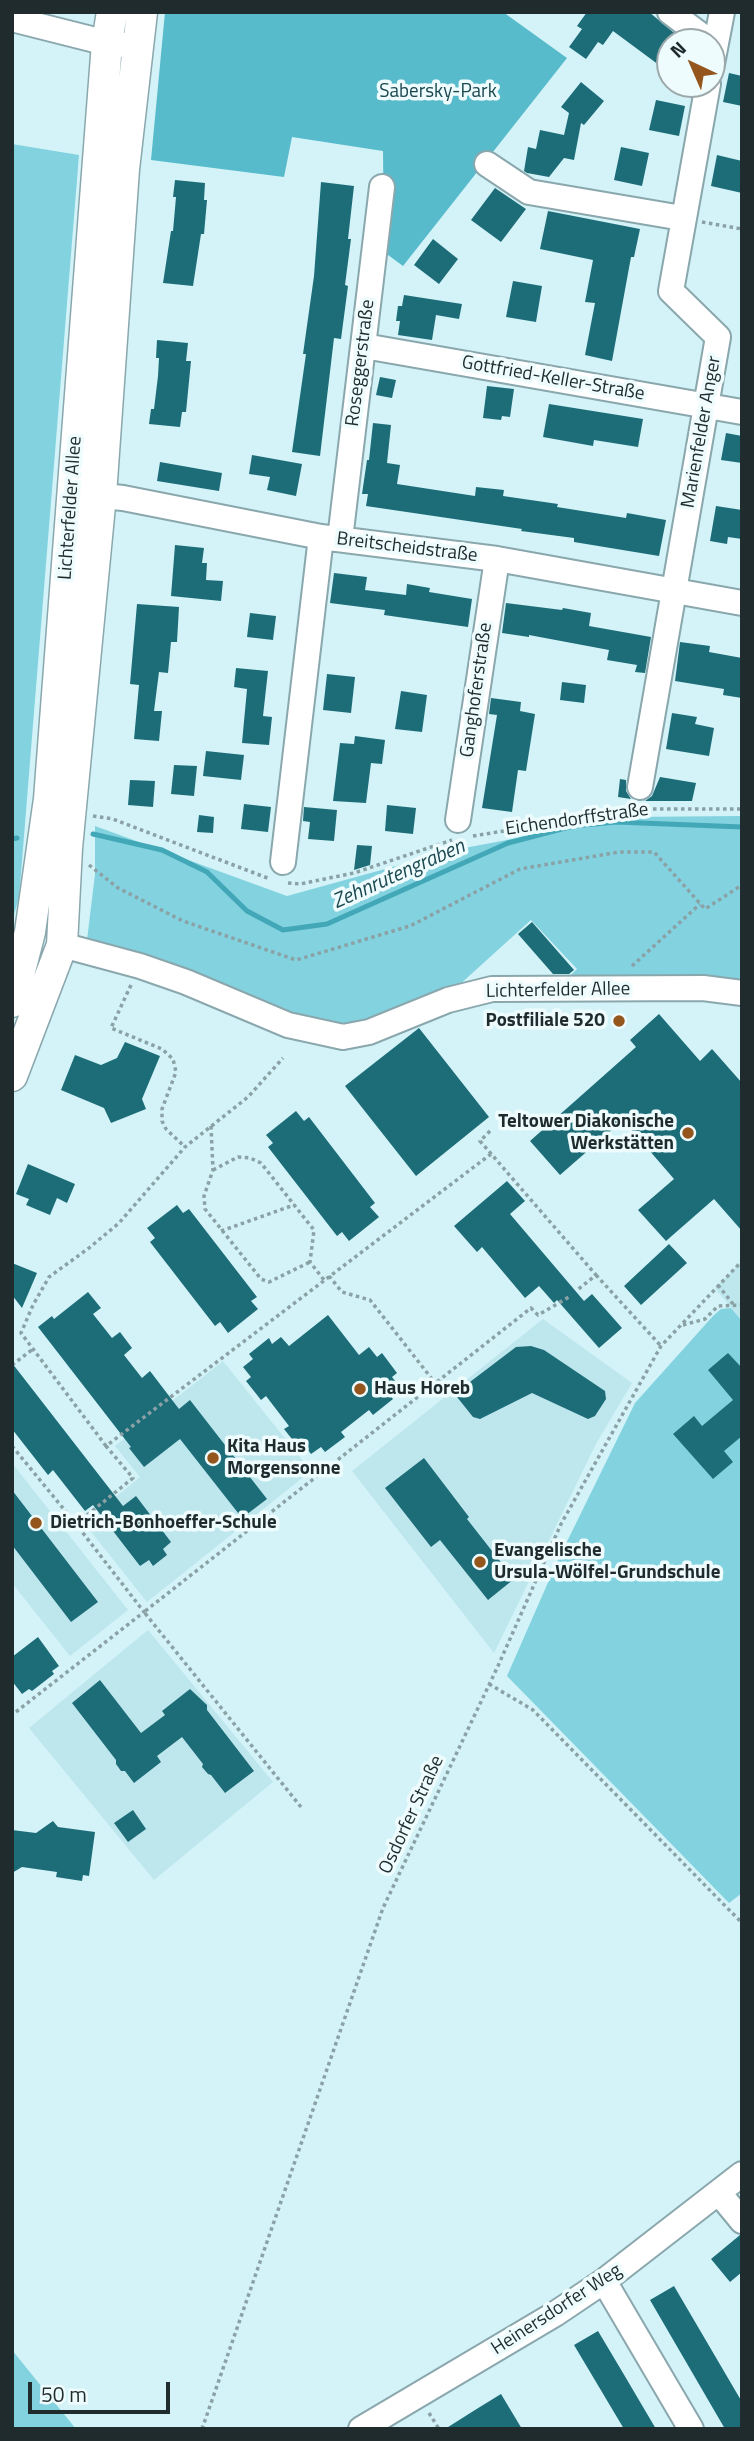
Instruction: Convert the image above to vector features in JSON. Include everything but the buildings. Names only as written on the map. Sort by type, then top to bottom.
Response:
[{"type":"main road","name":"Lichterfelder Allee","points":[[12,1076],[62,945],[87,495],[107,43],[112,12]]},
{"type":"main road","name":"Lichterfelder Allee","points":[[12,1002],[30,932],[49,799],[142,12]]},
{"type":"street","points":[[670,12],[689,28]]},
{"type":"street","points":[[12,19],[107,43],[137,46]]},
{"type":"street","name":"Marienfelder Anger","points":[[674,592],[718,337],[671,291],[705,98]]},
{"type":"street","points":[[487,164],[529,192],[682,218]]},
{"type":"street","name":"Roseggerstraße","points":[[283,862],[330,538],[364,346],[382,187]]},
{"type":"street","name":"Gottfried-Keller-Straße","points":[[364,346],[742,412]]},
{"type":"street","name":"Breitscheidstraße","points":[[87,495],[330,538],[497,559],[742,603]]},
{"type":"street","name":"Ganghoferstraße","points":[[463,828],[497,559]]},
{"type":"street","name":"Eichendorffstraße","points":[[640,787],[674,592]]},
{"type":"street","name":"Lichterfelder Allee","points":[[62,945],[140,966],[186,982],[288,1025],[343,1037],[369,1032],[448,999],[492,989],[702,988],[742,993]]},
{"type":"street","name":"Heinersdorfer Weg","points":[[361,2429],[498,2350],[604,2281],[742,2174]]},
{"type":"street","points":[[719,2193],[742,2221]]},
{"type":"street","points":[[604,2281],[691,2429]]},
{"type":"path","points":[[682,218],[742,229]]},
{"type":"path","name":"Eichendorffstraße","points":[[463,828],[636,809],[742,809]]},
{"type":"path","points":[[67,848],[118,888],[183,921],[296,961],[410,926],[520,869],[620,852],[654,852],[705,909],[742,885]]},
{"type":"path","points":[[608,989],[700,904]]},
{"type":"path","points":[[140,966],[111,1028],[162,1049],[173,1059],[176,1072],[162,1109],[162,1121],[166,1129],[185,1147]]},
{"type":"path","points":[[76,1524],[133,1478],[21,1333],[33,1305],[49,1277],[119,1223],[185,1147],[248,1097],[283,1058]]},
{"type":"path","points":[[211,1126],[213,1170],[204,1196],[205,1209],[261,1279],[269,1282],[310,1262]]},
{"type":"path","points":[[490,1131],[480,1141],[661,1346]]},
{"type":"path","points":[[106,1446],[491,1154]]},
{"type":"path","points":[[213,1170],[238,1157],[261,1163],[314,1230],[310,1262],[324,1280]]},
{"type":"path","points":[[221,1230],[295,1205]]},
{"type":"path","name":"Osdorfer Straße","points":[[202,2429],[383,1909],[561,1524],[661,1346],[742,1261]]},
{"type":"path","points":[[576,1292],[596,1275]]},
{"type":"path","points":[[329,1276],[342,1292],[370,1300],[436,1384]]},
{"type":"path","points":[[718,1285],[733,1304]]},
{"type":"path","points":[[12,1715],[531,1308],[538,1315],[569,1297]]},
{"type":"path","points":[[680,1325],[705,1319],[718,1306],[742,1305]]},
{"type":"path","points":[[12,1365],[33,1349]]},
{"type":"path","points":[[12,1446],[300,1807]]},
{"type":"path","points":[[489,1684],[533,1710],[742,1923]]},
{"type":"path","points":[[429,2413],[439,2429]]},
{"type":"shaded area","points":[[12,144],[79,155],[19,898],[12,921]]},
{"type":"shaded area","points":[[742,816],[742,981],[723,984],[559,987],[577,969],[531,920],[458,986],[350,1027],[281,1014],[190,972],[127,949],[87,940],[95,874],[95,826],[287,896],[454,850],[628,817]]},
{"type":"shaded area","points":[[742,1261],[742,1321],[715,1288]]},
{"type":"shaded area","points":[[731,1308],[742,1321],[742,1893],[729,1903],[507,1676],[557,1562],[635,1403],[713,1316],[721,1309]]},
{"type":"shaded area","name":"Evangelische Ursula-Wölfel-Grundschule","points":[[543,1319],[632,1383],[596,1444],[494,1653],[352,1471]]},
{"type":"shaded area","name":"Kita Haus Morgensonne","points":[[223,1361],[311,1471],[147,1602],[84,1523],[140,1477],[115,1446]]},
{"type":"shaded area","name":"Dietrich-Bonhoeffer-Schule","points":[[12,1463],[128,1610],[70,1656],[12,1583]]},
{"type":"shaded area","points":[[148,1630],[273,1782],[154,1880],[29,1728]]},
{"type":"shaded area","points":[[12,2350],[76,2429],[12,2429]]},
{"type":"green space","name":"Sabersky-Park","points":[[165,12],[503,12],[567,58],[403,266],[384,252],[383,151],[292,137],[284,177],[151,160]]},
{"type":"waterway","name":"Zehnrutengraben","points":[[93,834],[162,850],[207,872],[247,911],[283,930],[327,924],[508,843],[573,826],[616,822],[742,827]]},
{"type":"waterway","name":"Zehnrutengraben","points":[[12,839],[17,838]]},
{"type":"place","name":"Postfiliale 520","points":[[619,1021]]},
{"type":"place","name":"Teltower Diakonische Werkstätten","points":[[688,1133]]},
{"type":"place","name":"Haus Horeb","points":[[360,1389]]},
{"type":"place","name":"Kita Haus Morgensonne","points":[[213,1458]]},
{"type":"place","name":"Dietrich-Bonhoeffer-Schule","points":[[36,1523]]},
{"type":"place","name":"Evangelische Ursula-Wölfel-Grundschule","points":[[480,1562]]}]
